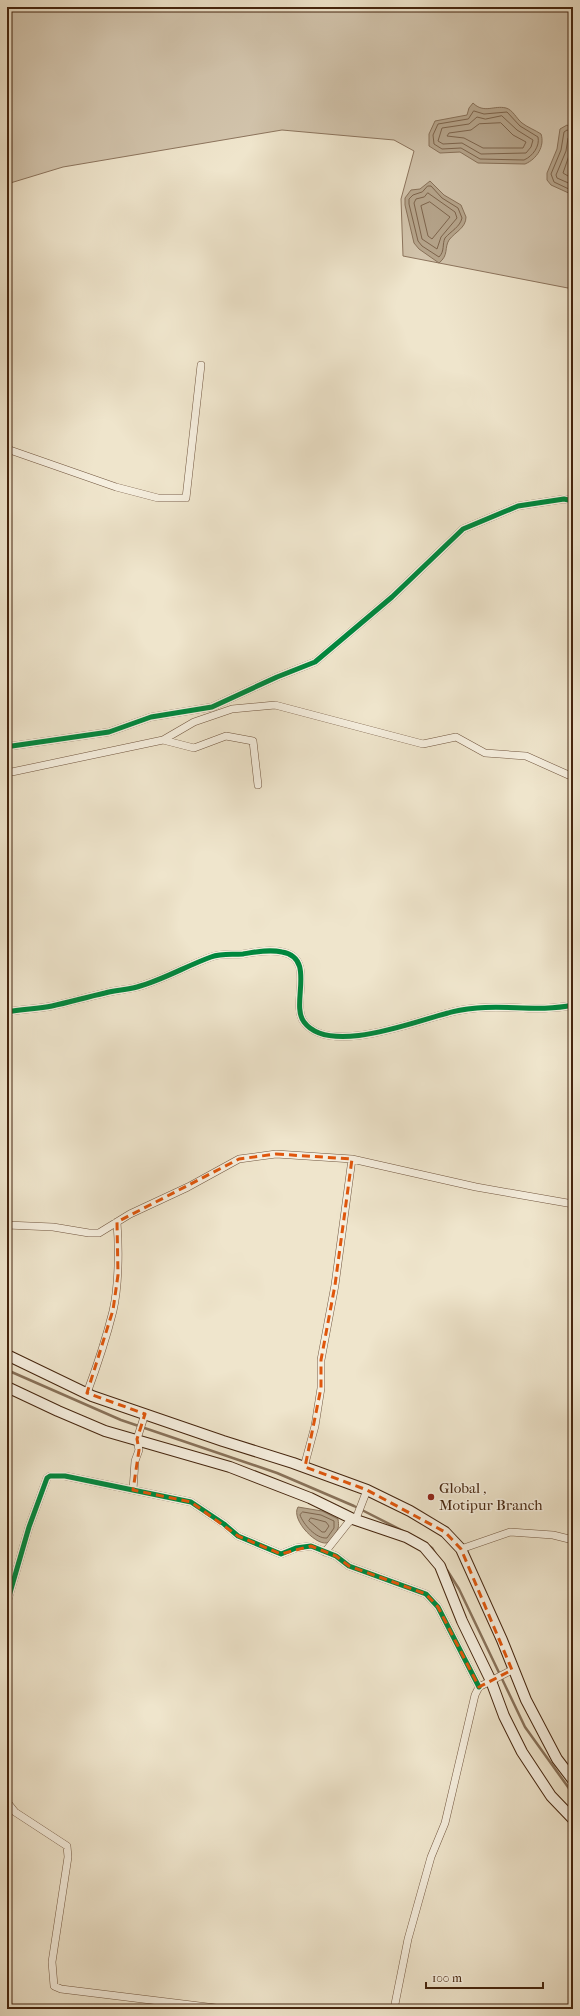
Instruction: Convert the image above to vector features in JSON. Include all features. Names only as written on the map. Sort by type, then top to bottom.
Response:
[{"type":"main road","points":[[7,1355],[87,1393],[368,1490],[410,1511],[445,1532],[461,1549],[502,1640],[509,1671],[539,1727],[558,1759],[573,1780]]},
{"type":"main road","points":[[7,1387],[105,1431],[230,1466],[406,1537],[424,1546],[440,1566],[462,1621],[493,1680],[504,1716],[522,1752],[551,1796],[573,1819]]},
{"type":"street","points":[[7,449],[116,487],[158,498],[186,498],[201,365]]},
{"type":"street","points":[[7,745],[12,746],[109,732],[151,717],[212,707],[277,677],[315,662],[392,597],[463,529],[518,506],[564,499],[573,501]]},
{"type":"street","points":[[7,773],[163,740],[194,722],[232,709],[275,705],[423,744],[456,737],[485,753],[526,756],[573,777]]},
{"type":"street","points":[[163,740],[194,748],[226,736],[253,741],[258,785]]},
{"type":"street","points":[[7,1012],[53,1006],[103,993],[139,986],[179,972],[211,957],[271,951],[282,952],[292,956],[300,967],[300,1011],[304,1022],[317,1032],[334,1037],[386,1031],[462,1010],[488,1007],[556,1008],[573,1005]]},
{"type":"street","points":[[7,1225],[19,1227],[54,1227],[88,1233],[99,1233],[143,1208],[188,1188],[239,1159],[276,1154],[352,1159],[476,1187],[573,1204]]},
{"type":"street","points":[[304,1467],[315,1426],[321,1388],[321,1360],[335,1285],[352,1159]]},
{"type":"street","points":[[87,1393],[98,1363],[113,1310],[118,1275],[117,1222]]},
{"type":"street","points":[[133,1490],[135,1461],[139,1450],[137,1439],[145,1414]]},
{"type":"street","points":[[7,1603],[29,1527],[47,1478],[50,1476],[65,1476],[191,1502],[224,1524],[238,1536],[281,1554],[296,1548],[310,1546],[336,1556],[349,1566],[426,1594],[438,1607],[479,1687]]},
{"type":"street","points":[[325,1552],[337,1536],[355,1517],[368,1490]]},
{"type":"street","points":[[461,1549],[510,1532],[553,1535],[573,1540]]},
{"type":"street","points":[[394,2009],[408,1939],[431,1857],[445,1823],[475,1695],[479,1687],[509,1671]]},
{"type":"street","points":[[7,1802],[15,1812],[67,1846],[68,1857],[52,1962],[54,1986],[61,1990],[224,2009]]},
{"type":"highlighted area","points":[[276,1154],[352,1159],[335,1285],[321,1360],[321,1388],[305,1467],[367,1490],[445,1532],[461,1549],[512,1670],[479,1687],[438,1607],[426,1594],[349,1566],[336,1556],[311,1546],[281,1554],[238,1536],[191,1502],[133,1490],[139,1450],[137,1439],[145,1414],[87,1393],[113,1310],[118,1275],[117,1222],[239,1159]]},
{"type":"shaded area","points":[[7,7],[573,7],[573,289],[403,256],[401,199],[414,151],[394,140],[282,130],[63,167],[7,184]]},
{"type":"water","points":[[473,103],[485,109],[502,107],[513,112],[522,123],[541,134],[542,143],[539,152],[533,159],[525,164],[478,163],[460,152],[440,153],[429,146],[429,134],[435,121],[467,115],[469,108]]},
{"type":"water","points":[[567,125],[573,129],[573,195],[551,185],[547,180],[547,173],[557,149],[560,129]]},
{"type":"water","points":[[430,181],[444,195],[461,205],[466,217],[466,221],[462,227],[449,240],[444,257],[439,263],[419,249],[414,243],[405,205],[405,198],[411,190],[420,189]]},
{"type":"water","points":[[298,1507],[322,1511],[338,1519],[338,1528],[329,1542],[324,1543],[319,1541],[307,1532],[298,1519]]},
{"type":"waterway","points":[[7,1370],[121,1420],[277,1473],[354,1506],[413,1536]]},
{"type":"waterway","points":[[428,1545],[437,1556]]},
{"type":"waterway","points":[[447,1570],[459,1589],[525,1727],[573,1794]]},
{"type":"cycle path","points":[[7,745],[12,746],[109,732],[151,717],[212,707],[277,677],[315,662],[392,597],[463,529],[518,506],[564,499],[573,501]]},
{"type":"cycle path","points":[[7,1012],[52,1006],[109,992],[137,987],[156,981],[215,956],[267,951],[282,952],[292,956],[298,963],[301,972],[300,1014],[304,1022],[316,1032],[333,1036],[352,1036],[373,1033],[466,1009],[489,1007],[549,1008],[573,1005]]},
{"type":"cycle path","points":[[7,1603],[29,1527],[47,1478],[50,1476],[65,1476],[191,1502],[224,1524],[238,1536],[281,1554],[296,1548],[311,1546],[336,1556],[349,1566],[426,1594],[438,1607],[479,1687]]},
{"type":"place","name":"Global , Motipur Branch","points":[[431,1497]]}]
